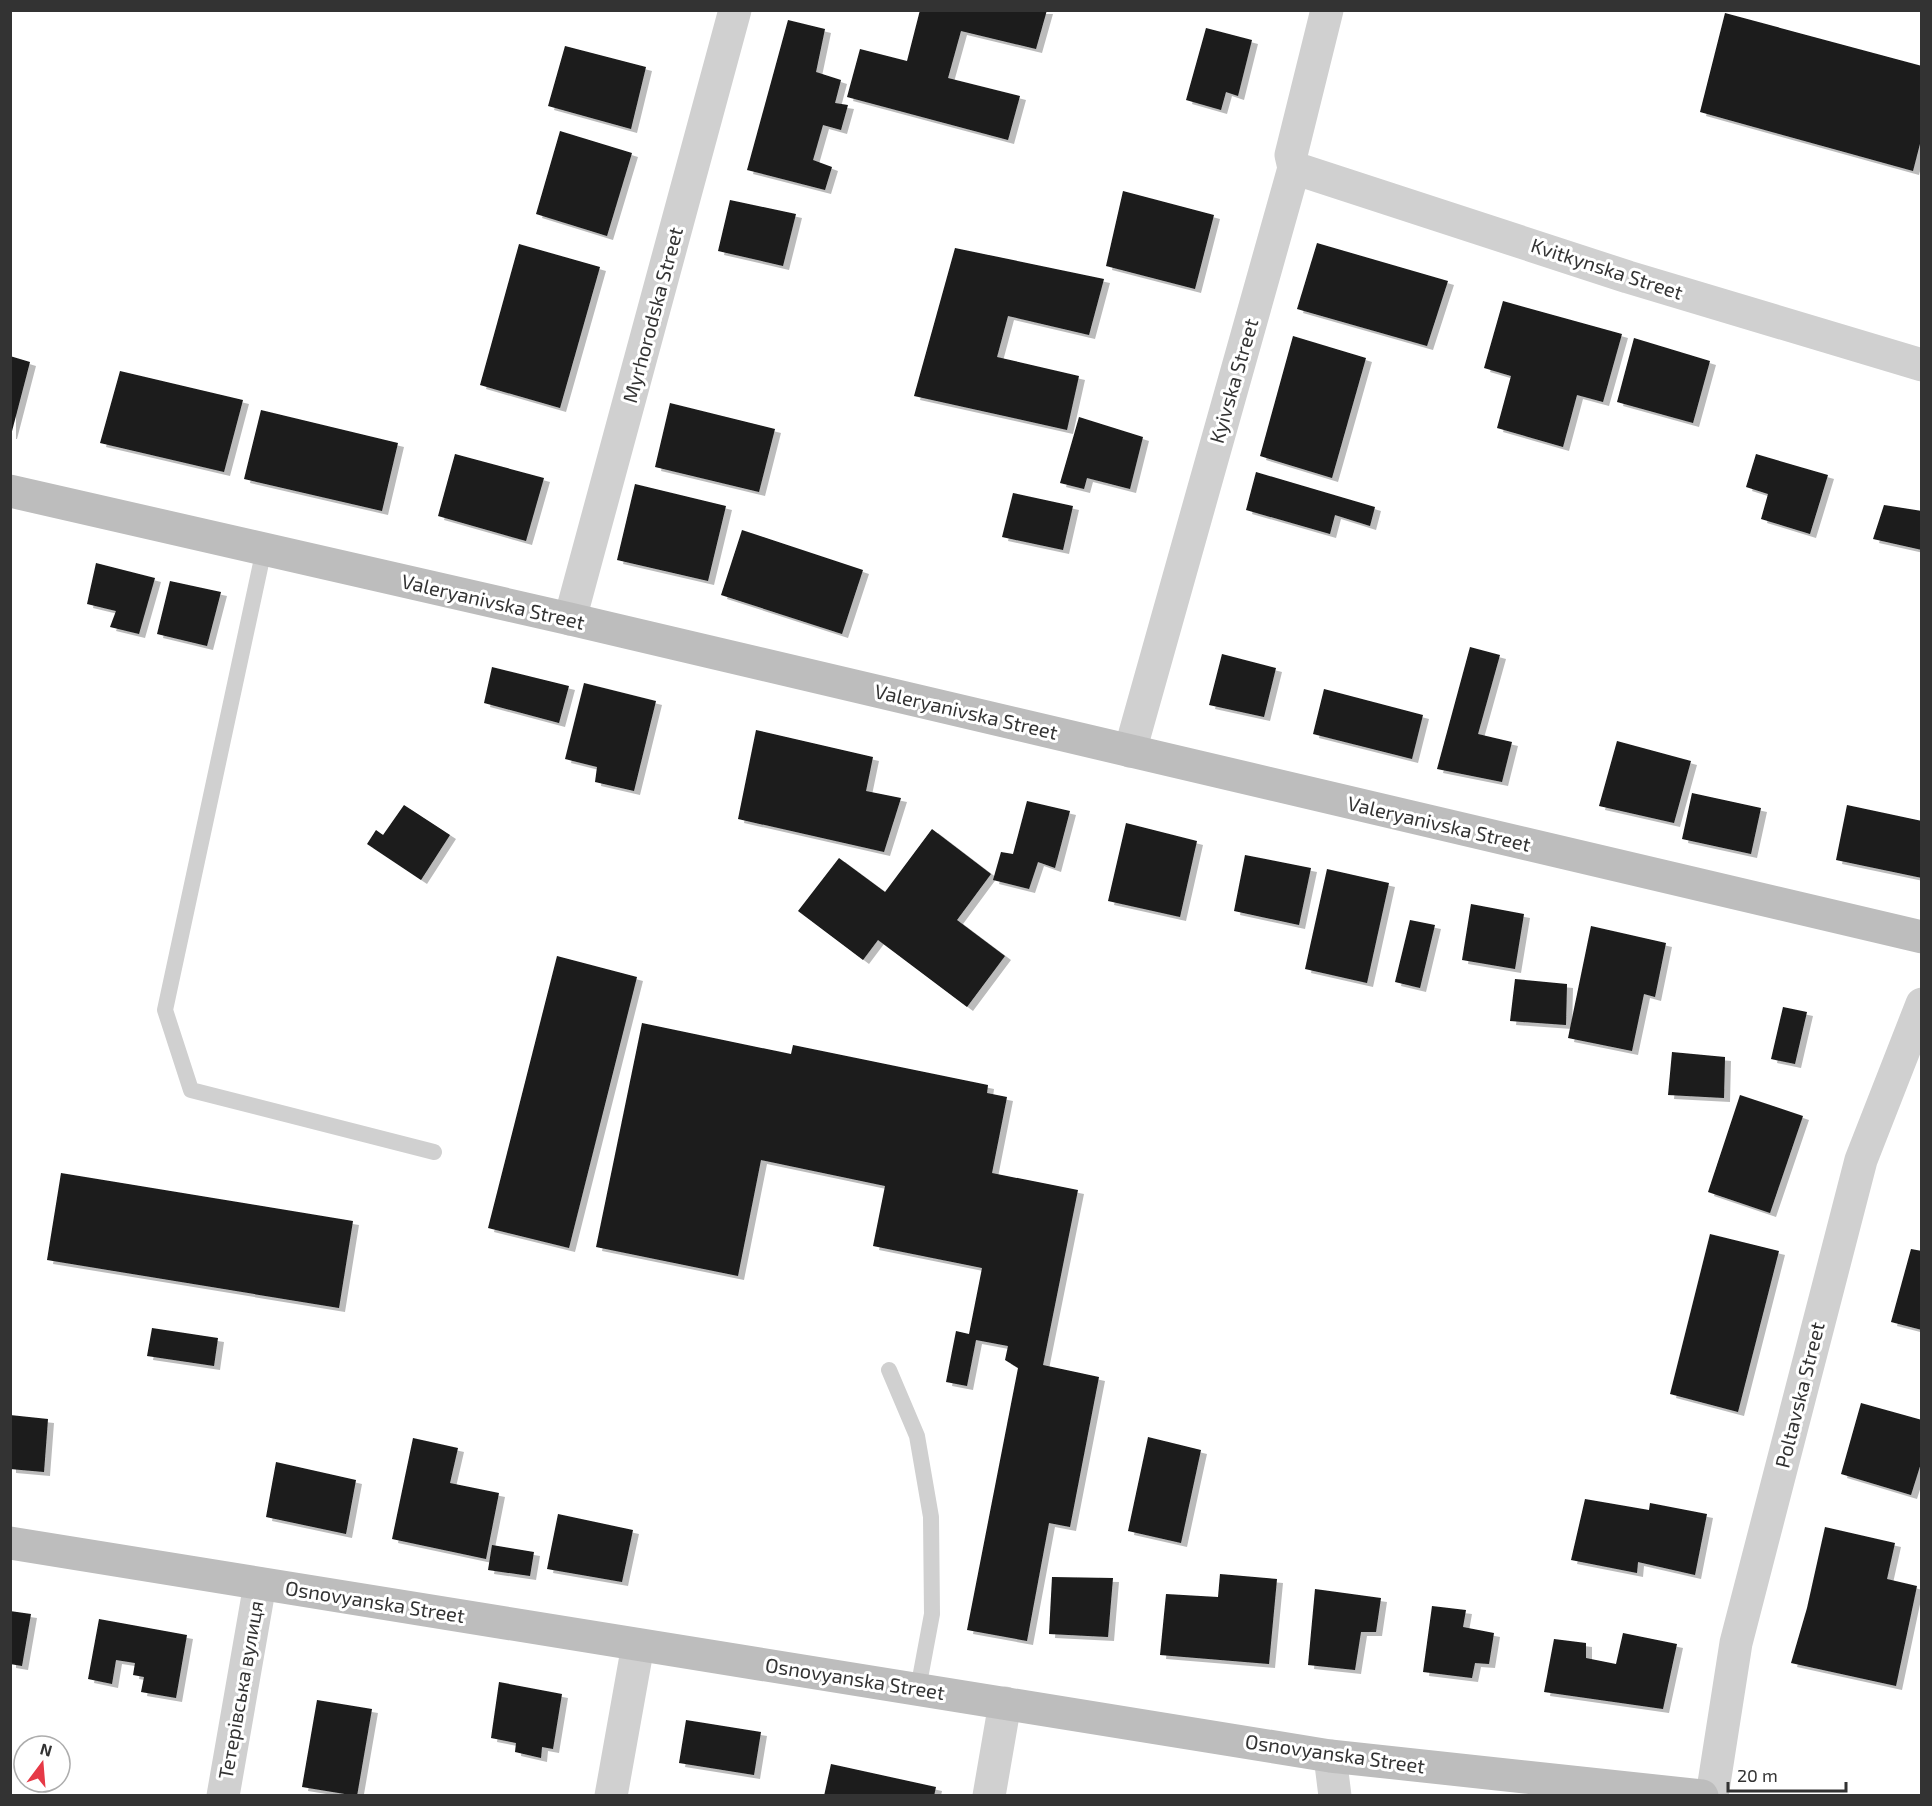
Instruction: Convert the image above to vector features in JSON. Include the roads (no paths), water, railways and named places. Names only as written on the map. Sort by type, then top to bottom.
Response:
[{"type":"street","name":"Myrhorodska Street","points":[[570,619],[735,10]]},
{"type":"street","name":"Kyivska Street","points":[[1130,751],[1294,168],[1291,155],[1327,10]]},
{"type":"street","name":"Kvitkynska Street","points":[[1294,168],[1628,277],[1922,364]]},
{"type":"street","name":"Valeryanivska Street","points":[[10,491],[570,619],[1922,937]]},
{"type":"street","name":"Poltavska Street","points":[[1712,1796],[1736,1643],[1861,1160],[1922,1004]]},
{"type":"street","name":"Osnovyanska Street","points":[[10,1543],[1330,1756],[1702,1796]]},
{"type":"street","name":"Тетерівська вулиця","points":[[223,1796],[260,1584]]},
{"type":"street","points":[[611,1796],[638,1645]]},
{"type":"street","points":[[989,1796],[1005,1704]]},
{"type":"street","points":[[1330,1756],[1335,1796]]},
{"type":"lane","points":[[264,549],[165,1010],[191,1090],[434,1152]]},
{"type":"lane","points":[[889,1371],[916,1436],[931,1516],[932,1614],[918,1689]]}]
